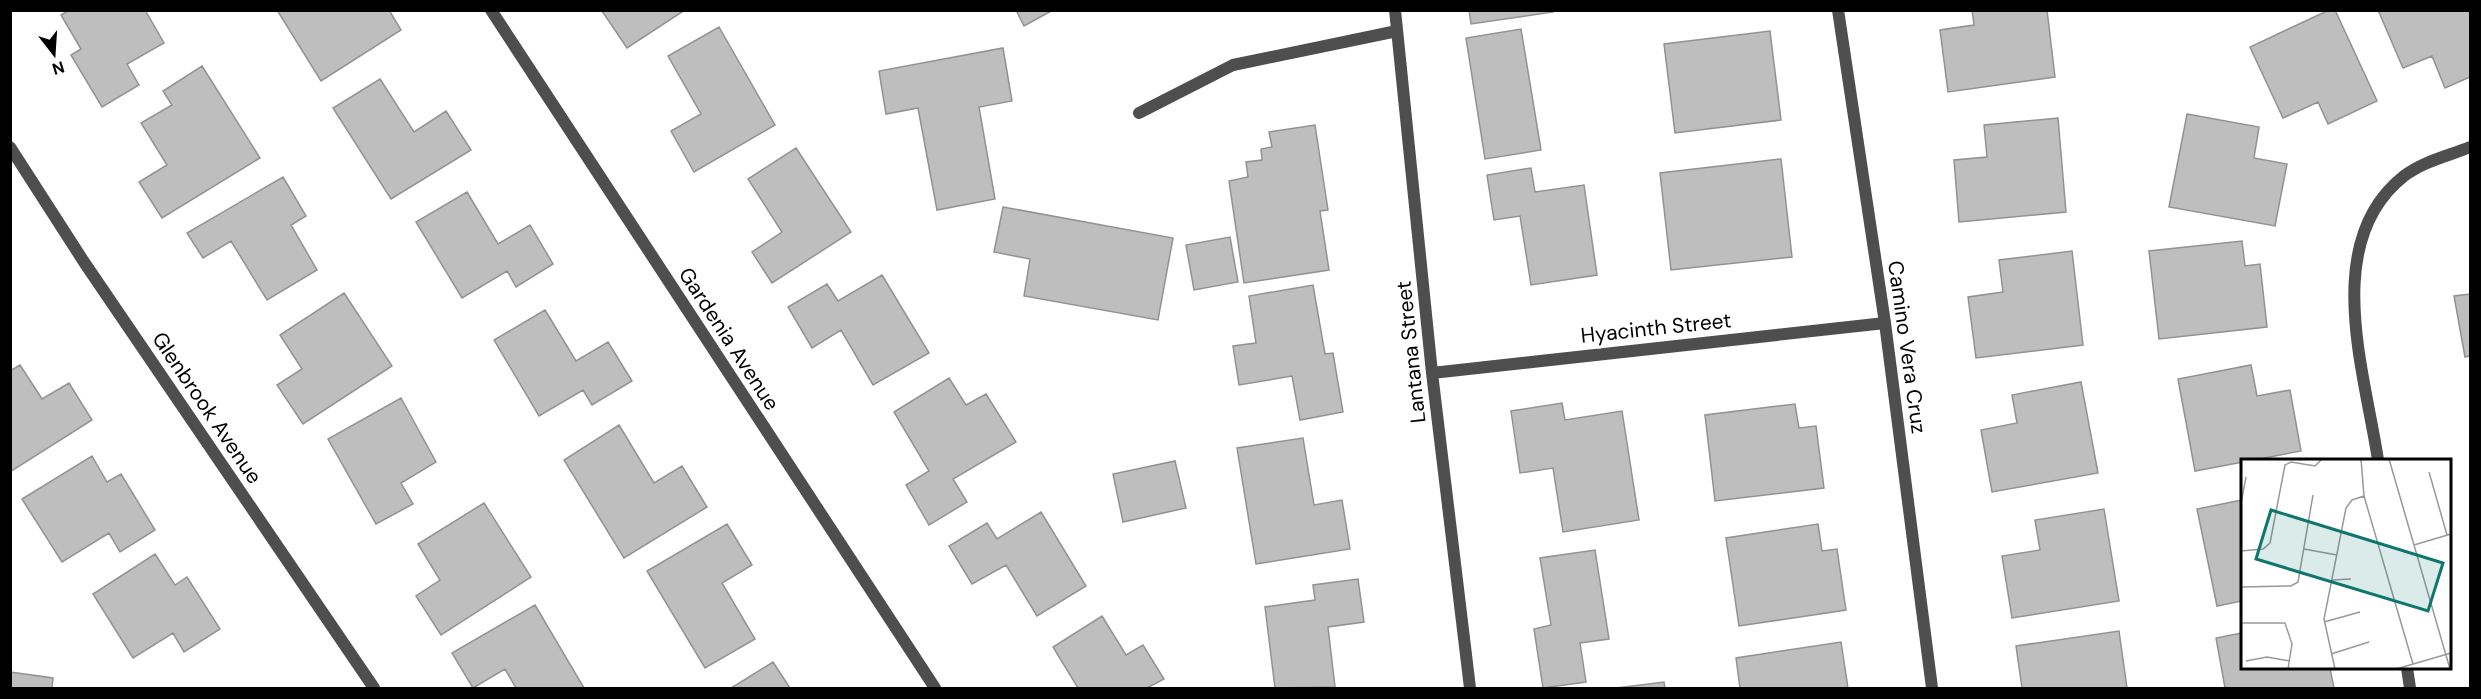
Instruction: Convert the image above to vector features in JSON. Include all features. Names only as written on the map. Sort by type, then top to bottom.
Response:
[{"type":"street","name":"Gardenia Avenue","points":[[491,10],[935,688]]},
{"type":"street","name":"Lantana Street","points":[[1395,10],[1432,373],[1470,688]]},
{"type":"street","name":"Camino Vera Cruz","points":[[1838,10],[1885,323],[1932,688]]},
{"type":"street","points":[[1139,113],[1233,65],[1397,31]]},
{"type":"street","name":"Glenbrook Avenue","points":[[10,147],[84,262],[374,688]]},
{"type":"street","points":[[2378,459],[2354,308],[2356,260],[2365,224],[2384,196],[2404,176],[2428,161],[2470,147]]},
{"type":"street","name":"Hyacinth Street","points":[[1432,373],[1885,323]]},
{"type":"street","points":[[2407,669],[2410,688]]},
{"type":"building","points":[[69,10],[145,10],[164,43],[127,64],[139,85],[102,107],[71,55],[81,49],[61,15]]},
{"type":"building","points":[[277,10],[389,10],[401,30],[321,81]]},
{"type":"building","points":[[602,10],[685,10],[627,48]]},
{"type":"building","points":[[1016,10],[1053,10],[1024,26]]},
{"type":"building","points":[[1469,10],[1552,10],[1553,12],[1471,24]]},
{"type":"building","points":[[1972,10],[2047,10],[2055,77],[1948,92],[1940,30],[1974,25]]},
{"type":"building","points":[[2329,10],[2335,10],[2377,101],[2328,124],[2318,102],[2283,118],[2250,47]]},
{"type":"building","points":[[2378,10],[2470,10],[2470,77],[2445,88],[2432,56],[2403,68]]},
{"type":"building","points":[[719,27],[775,125],[694,172],[671,131],[701,114],[668,56]]},
{"type":"building","points":[[1521,29],[1541,150],[1485,159],[1466,38]]},
{"type":"building","points":[[1770,31],[1781,120],[1675,133],[1664,44]]},
{"type":"building","points":[[1003,48],[1012,101],[979,107],[995,199],[937,210],[918,108],[886,114],[879,71]]},
{"type":"building","points":[[202,66],[260,158],[162,218],[139,182],[167,165],[141,123],[172,105],[163,91]]},
{"type":"building","points":[[380,79],[414,132],[446,111],[471,150],[391,199],[333,108]]},
{"type":"building","points":[[2187,114],[2259,127],[2254,158],[2287,164],[2275,226],[2169,207]]},
{"type":"building","points":[[2058,118],[2066,212],[1959,222],[1954,160],[1987,157],[1984,125]]},
{"type":"building","points":[[1315,125],[1328,210],[1320,211],[1329,270],[1244,283],[1229,181],[1248,177],[1246,162],[1262,160],[1261,149],[1272,147],[1269,132]]},
{"type":"building","points":[[796,148],[851,232],[772,283],[752,252],[782,232],[748,179]]},
{"type":"building","points":[[1781,159],[1792,257],[1671,270],[1660,173]]},
{"type":"building","points":[[1531,168],[1535,192],[1584,185],[1597,275],[1531,285],[1520,216],[1494,220],[1487,175]]},
{"type":"building","points":[[283,177],[306,216],[291,225],[317,270],[267,300],[231,241],[203,258],[187,233]]},
{"type":"building","points":[[467,192],[498,244],[530,225],[553,264],[516,287],[507,271],[462,298],[416,222]]},
{"type":"building","points":[[1003,207],[1173,238],[1158,320],[1024,296],[1030,259],[994,252]]},
{"type":"building","points":[[1230,237],[1238,282],[1194,290],[1186,245]]},
{"type":"building","points":[[2242,241],[2245,266],[2260,264],[2267,327],[2159,339],[2149,251]]},
{"type":"building","points":[[2072,251],[2083,345],[1976,358],[1968,297],[2003,292],[1999,260]]},
{"type":"building","points":[[882,275],[929,353],[873,385],[841,330],[812,348],[788,307],[827,284],[838,301]]},
{"type":"building","points":[[1313,285],[1325,354],[1333,353],[1343,412],[1300,420],[1292,376],[1239,385],[1233,346],[1256,343],[1249,296]]},
{"type":"building","points":[[344,293],[392,366],[303,424],[277,385],[302,369],[280,335]]},
{"type":"building","points":[[2470,294],[2470,356],[2465,357],[2454,296]]},
{"type":"building","points":[[545,310],[576,361],[608,342],[632,381],[592,405],[583,390],[539,416],[494,340]]},
{"type":"building","points":[[20,365],[42,399],[69,383],[92,420],[10,472],[10,371]]},
{"type":"building","points":[[2251,365],[2257,396],[2290,390],[2301,451],[2259,459],[2241,459],[2241,462],[2195,471],[2178,379]]},
{"type":"building","points":[[949,378],[966,405],[986,394],[1016,442],[953,479],[967,502],[929,525],[906,485],[929,471],[894,412]]},
{"type":"building","points":[[2081,382],[2098,473],[1992,492],[1981,430],[2017,423],[2012,395]]},
{"type":"building","points":[[401,398],[436,462],[401,483],[413,504],[376,524],[328,439]]},
{"type":"building","points":[[1562,403],[1565,420],[1622,411],[1639,520],[1563,532],[1553,468],[1520,473],[1511,411]]},
{"type":"building","points":[[1795,404],[1799,428],[1816,426],[1824,488],[1715,501],[1705,415]]},
{"type":"building","points":[[619,425],[654,483],[682,466],[707,507],[624,558],[564,460]]},
{"type":"building","points":[[1303,438],[1314,505],[1342,500],[1350,549],[1256,564],[1237,448]]},
{"type":"building","points":[[92,456],[107,482],[121,474],[155,530],[120,552],[109,533],[62,562],[22,499]]},
{"type":"building","points":[[1175,461],[1186,508],[1123,522],[1113,474]]},
{"type":"building","points":[[2241,500],[2241,601],[2217,606],[2197,509]]},
{"type":"building","points":[[484,503],[531,577],[441,635],[416,596],[440,580],[418,544]]},
{"type":"building","points":[[2104,509],[2119,601],[2012,618],[2002,556],[2040,550],[2035,520]]},
{"type":"building","points":[[1041,512],[1086,586],[1037,616],[1006,565],[972,584],[949,546],[987,523],[997,539]]},
{"type":"building","points":[[727,524],[752,565],[722,583],[755,639],[705,668],[647,571]]},
{"type":"building","points":[[1818,524],[1822,551],[1837,549],[1846,610],[1739,626],[1726,538]]},
{"type":"building","points":[[1595,550],[1609,639],[1580,643],[1586,682],[1543,688],[1534,629],[1551,625],[1540,558]]},
{"type":"building","points":[[155,554],[175,585],[187,577],[220,629],[184,652],[173,633],[133,658],[93,594]]},
{"type":"building","points":[[1358,579],[1364,622],[1328,627],[1335,687],[1275,688],[1265,607],[1315,600],[1313,585]]},
{"type":"building","points":[[535,605],[584,688],[516,688],[505,669],[473,688],[452,653]]},
{"type":"building","points":[[1102,616],[1126,655],[1143,645],[1164,679],[1147,688],[1078,688],[1053,647]]},
{"type":"building","points":[[2119,631],[2127,688],[2022,688],[2016,646]]},
{"type":"building","points":[[2241,633],[2241,669],[2330,669],[2334,688],[2225,688],[2216,638]]},
{"type":"building","points":[[1841,642],[1848,688],[1740,688],[1736,658]]},
{"type":"building","points":[[773,662],[790,688],[731,688]]},
{"type":"building","points":[[10,672],[53,678],[52,688],[10,688]]},
{"type":"building","points":[[1664,682],[1665,688],[1616,688]]}]
